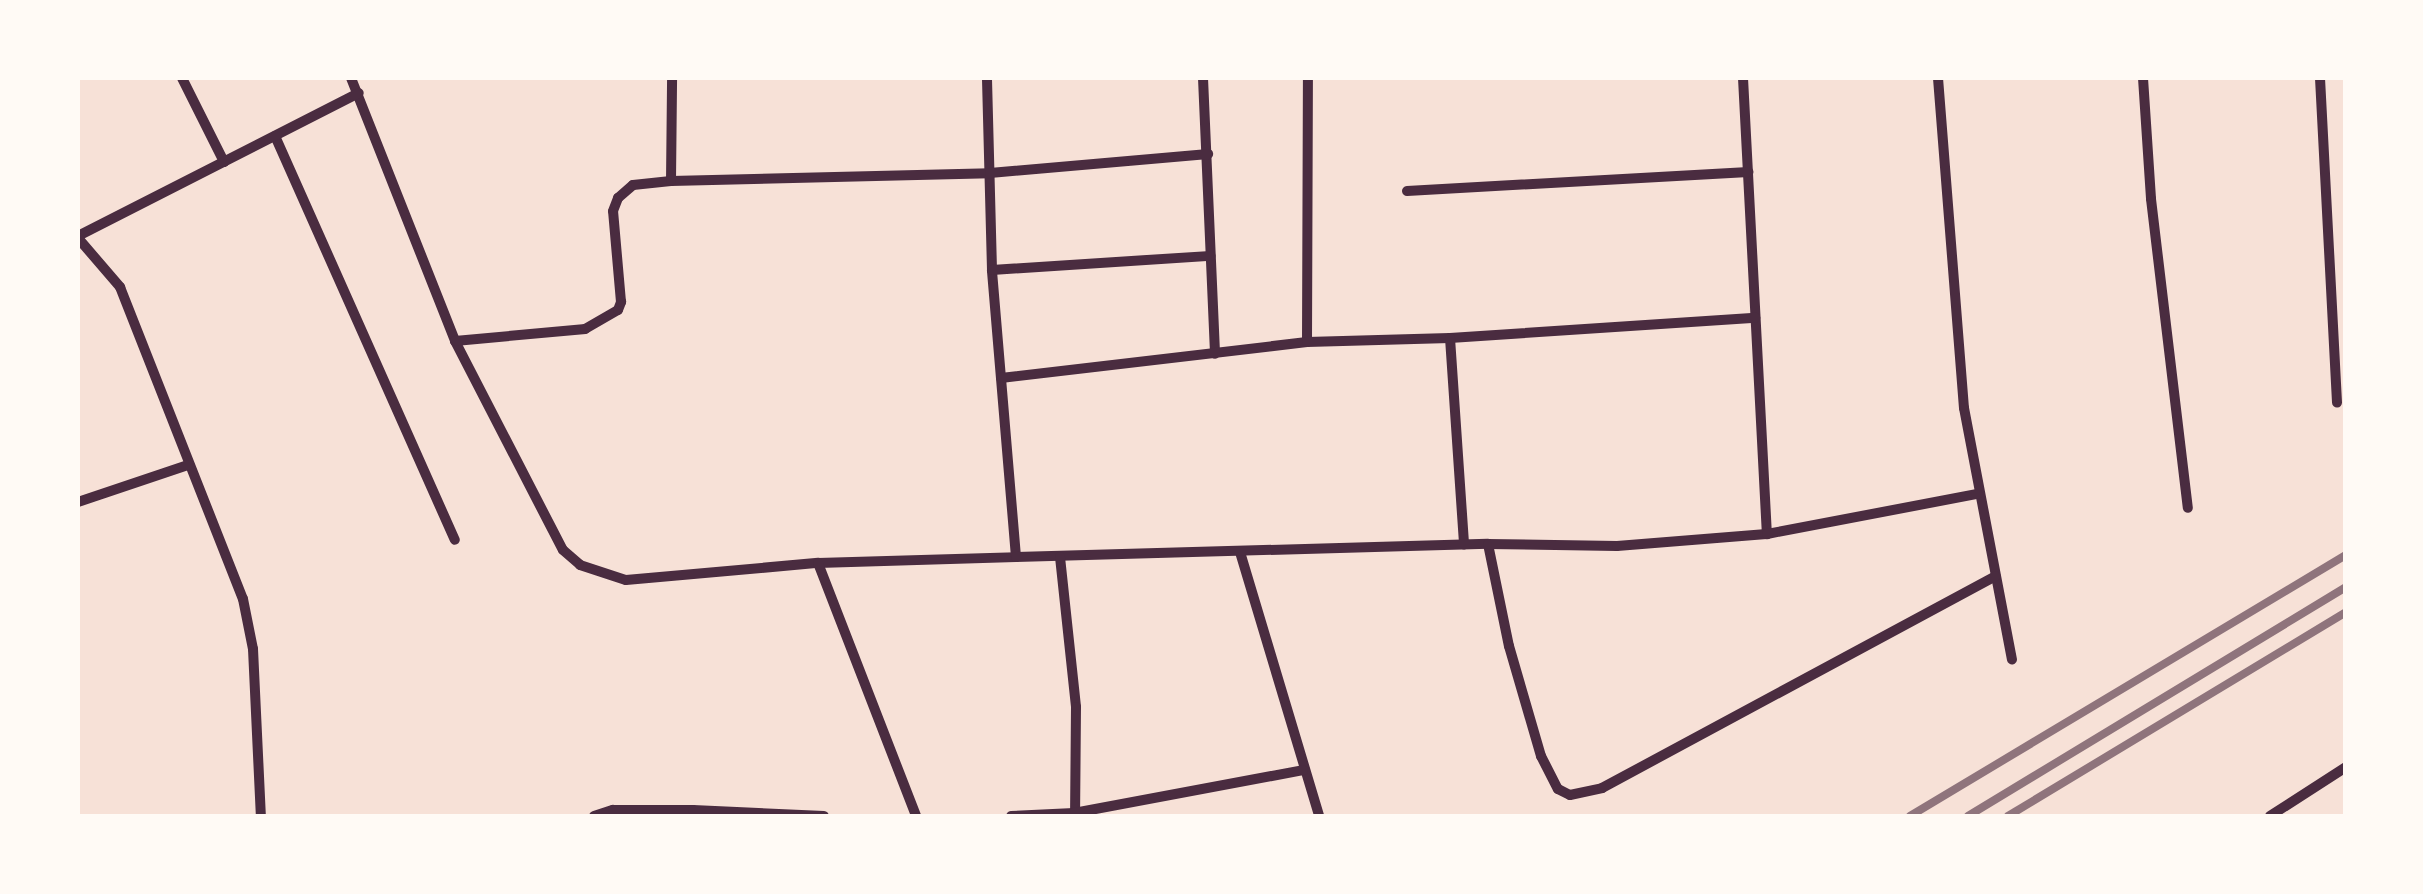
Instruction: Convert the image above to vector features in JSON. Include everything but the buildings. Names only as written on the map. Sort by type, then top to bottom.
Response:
[{"type":"street","points":[[182,78],[224,162]]},
{"type":"street","points":[[351,78],[456,340],[563,550],[580,565],[606,577],[626,580],[818,563],[1488,544],[1618,546],[1767,534],[1978,494]]},
{"type":"street","points":[[671,181],[672,78]]},
{"type":"street","points":[[987,78],[992,270],[1016,557]]},
{"type":"street","points":[[1203,78],[1214,354]]},
{"type":"street","points":[[1306,342],[1308,78]]},
{"type":"street","points":[[1742,78],[1767,534]]},
{"type":"street","points":[[1938,78],[1964,408],[2012,659]]},
{"type":"street","points":[[2144,78],[2150,200],[2188,508]]},
{"type":"street","points":[[2320,78],[2337,403]]},
{"type":"street","points":[[262,816],[253,649],[243,599],[120,287],[78,237],[359,93]]},
{"type":"street","points":[[275,136],[455,540]]},
{"type":"street","points":[[456,340],[586,330],[612,317],[622,302],[614,211],[618,198],[633,185],[990,173],[1208,154]]},
{"type":"street","points":[[1407,191],[1748,172]]},
{"type":"street","points":[[992,270],[1211,256]]},
{"type":"street","points":[[1002,378],[1306,342],[1450,338],[1755,318]]},
{"type":"street","points":[[1450,338],[1464,545]]},
{"type":"street","points":[[78,502],[188,464]]},
{"type":"street","points":[[1488,544],[1509,646],[1541,756],[1558,789],[1570,796],[1602,788],[1994,576]]},
{"type":"street","points":[[1240,552],[1319,816]]},
{"type":"street","points":[[1060,557],[1076,707],[1074,815]]},
{"type":"street","points":[[818,563],[916,816]]},
{"type":"street","points":[[2270,816],[2346,767]]},
{"type":"street","points":[[1011,816],[1074,815],[1303,770]]},
{"type":"street","points":[[594,816],[613,810],[693,810],[824,816]]},
{"type":"railway","points":[[1910,816],[2346,555]]},
{"type":"railway","points":[[1968,816],[2346,587]]},
{"type":"railway","points":[[2008,816],[2346,612]]}]
